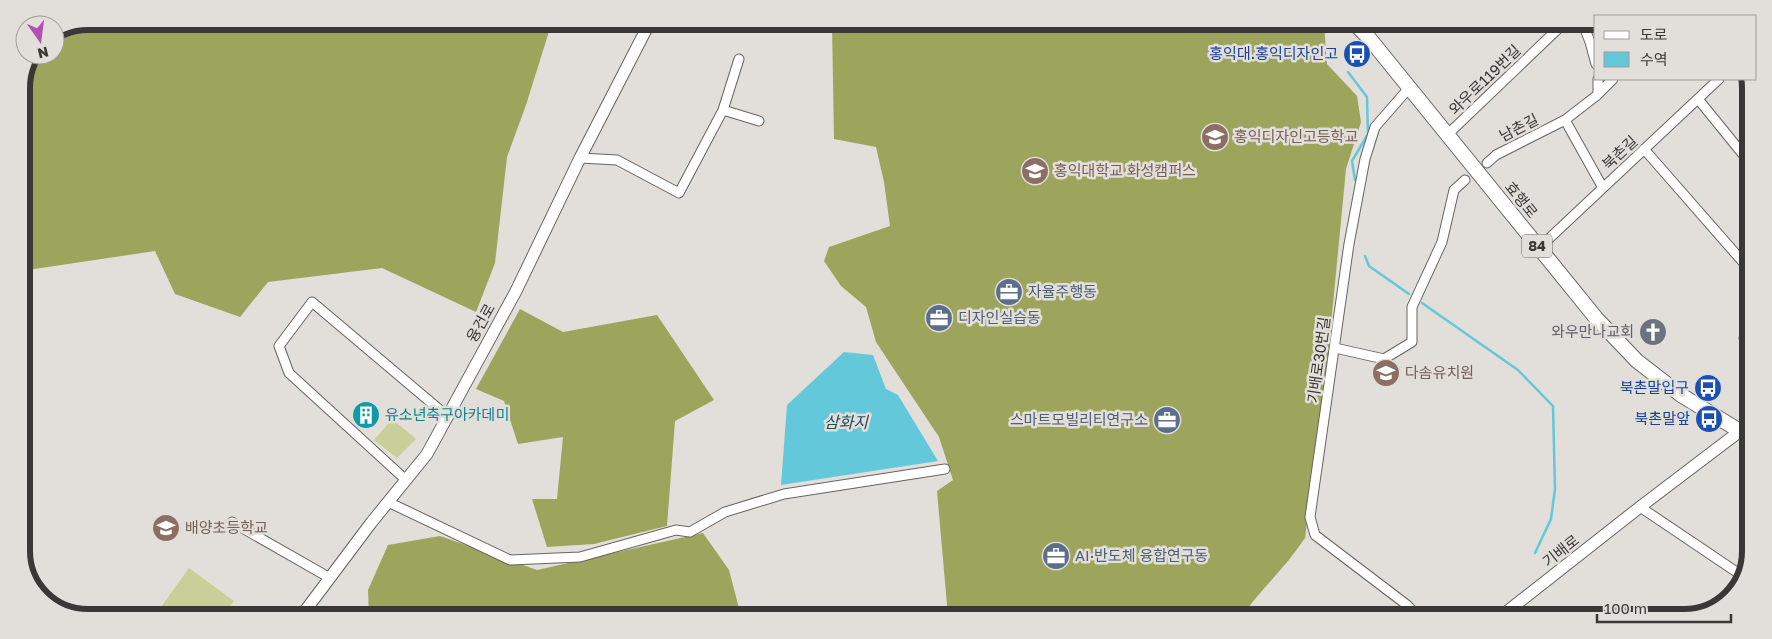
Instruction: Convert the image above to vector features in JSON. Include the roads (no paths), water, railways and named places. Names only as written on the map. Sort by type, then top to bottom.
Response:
[{"type":"main road","name":"효행로","points":[[1361,30],[1596,318],[1637,361],[1681,395],[1742,429]]},
{"type":"street","name":"융건로","points":[[310,609],[330,578],[427,454],[516,291],[580,158],[646,30]]},
{"type":"street","name":"와우로119번길","points":[[1447,135],[1557,30]]},
{"type":"street","points":[[1592,34],[1594,49]]},
{"type":"street","points":[[580,158],[617,160],[679,193],[723,110],[739,59]]},
{"type":"street","points":[[1598,80],[1598,94]]},
{"type":"street","points":[[1598,94],[1613,80]]},
{"type":"street","name":"북촌길","points":[[1539,248],[1718,80]]},
{"type":"street","name":"기배로30번길","points":[[1409,88],[1375,127],[1366,158],[1349,244],[1310,517],[1315,535],[1411,609]]},
{"type":"street","name":"남촌길","points":[[1487,163],[1496,155],[1565,120],[1598,94]]},
{"type":"street","points":[[1698,99],[1742,153]]},
{"type":"street","points":[[723,110],[759,120]]},
{"type":"street","points":[[1565,120],[1602,188]]},
{"type":"street","points":[[1644,149],[1742,261]]},
{"type":"street","points":[[1334,348],[1384,358],[1412,342],[1412,307],[1442,242],[1454,190],[1465,180]]},
{"type":"street","points":[[406,480],[288,374],[279,346],[312,302],[447,416]]},
{"type":"street","name":"기배로","points":[[1510,609],[1640,507],[1742,434]]},
{"type":"street","points":[[388,502],[510,560],[580,557],[676,530],[690,532],[725,512],[784,494],[945,469]]},
{"type":"street","points":[[1640,507],[1738,573]]},
{"type":"street","points":[[232,522],[330,578]]},
{"type":"water","name":"삼화지","points":[[844,352],[873,355],[886,389],[898,395],[938,461],[781,485],[787,405]]},
{"type":"waterway","points":[[1348,72],[1367,97],[1368,134],[1352,161],[1355,180]]},
{"type":"waterway","points":[[1365,256],[1369,266],[1409,294]]},
{"type":"waterway","points":[[1422,303],[1518,370],[1553,406],[1555,489],[1551,519],[1535,553]]},
{"type":"place","name":"홍익대.홍익디자인고","points":[[1357,54]]},
{"type":"place","name":"홍익디자인고등학교","points":[[1215,137]]},
{"type":"place","name":"홍익대학교 화성캠퍼스","points":[[1035,171]]},
{"type":"place","name":"자율주행동","points":[[1009,292]]},
{"type":"place","name":"디자인실습동","points":[[939,318]]},
{"type":"place","name":"와우만나교회","points":[[1653,332]]},
{"type":"place","name":"다솜유치원","points":[[1386,373]]},
{"type":"place","name":"북촌말입구","points":[[1708,388]]},
{"type":"place","name":"유소년축구아카데미","points":[[366,415]]},
{"type":"place","name":"북촌말앞","points":[[1709,419]]},
{"type":"place","name":"스마트모빌리티연구소","points":[[1167,420]]},
{"type":"place","name":"배양초등학교","points":[[166,528]]},
{"type":"place","name":"AI·반도체 융합연구동","points":[[1056,556]]}]
